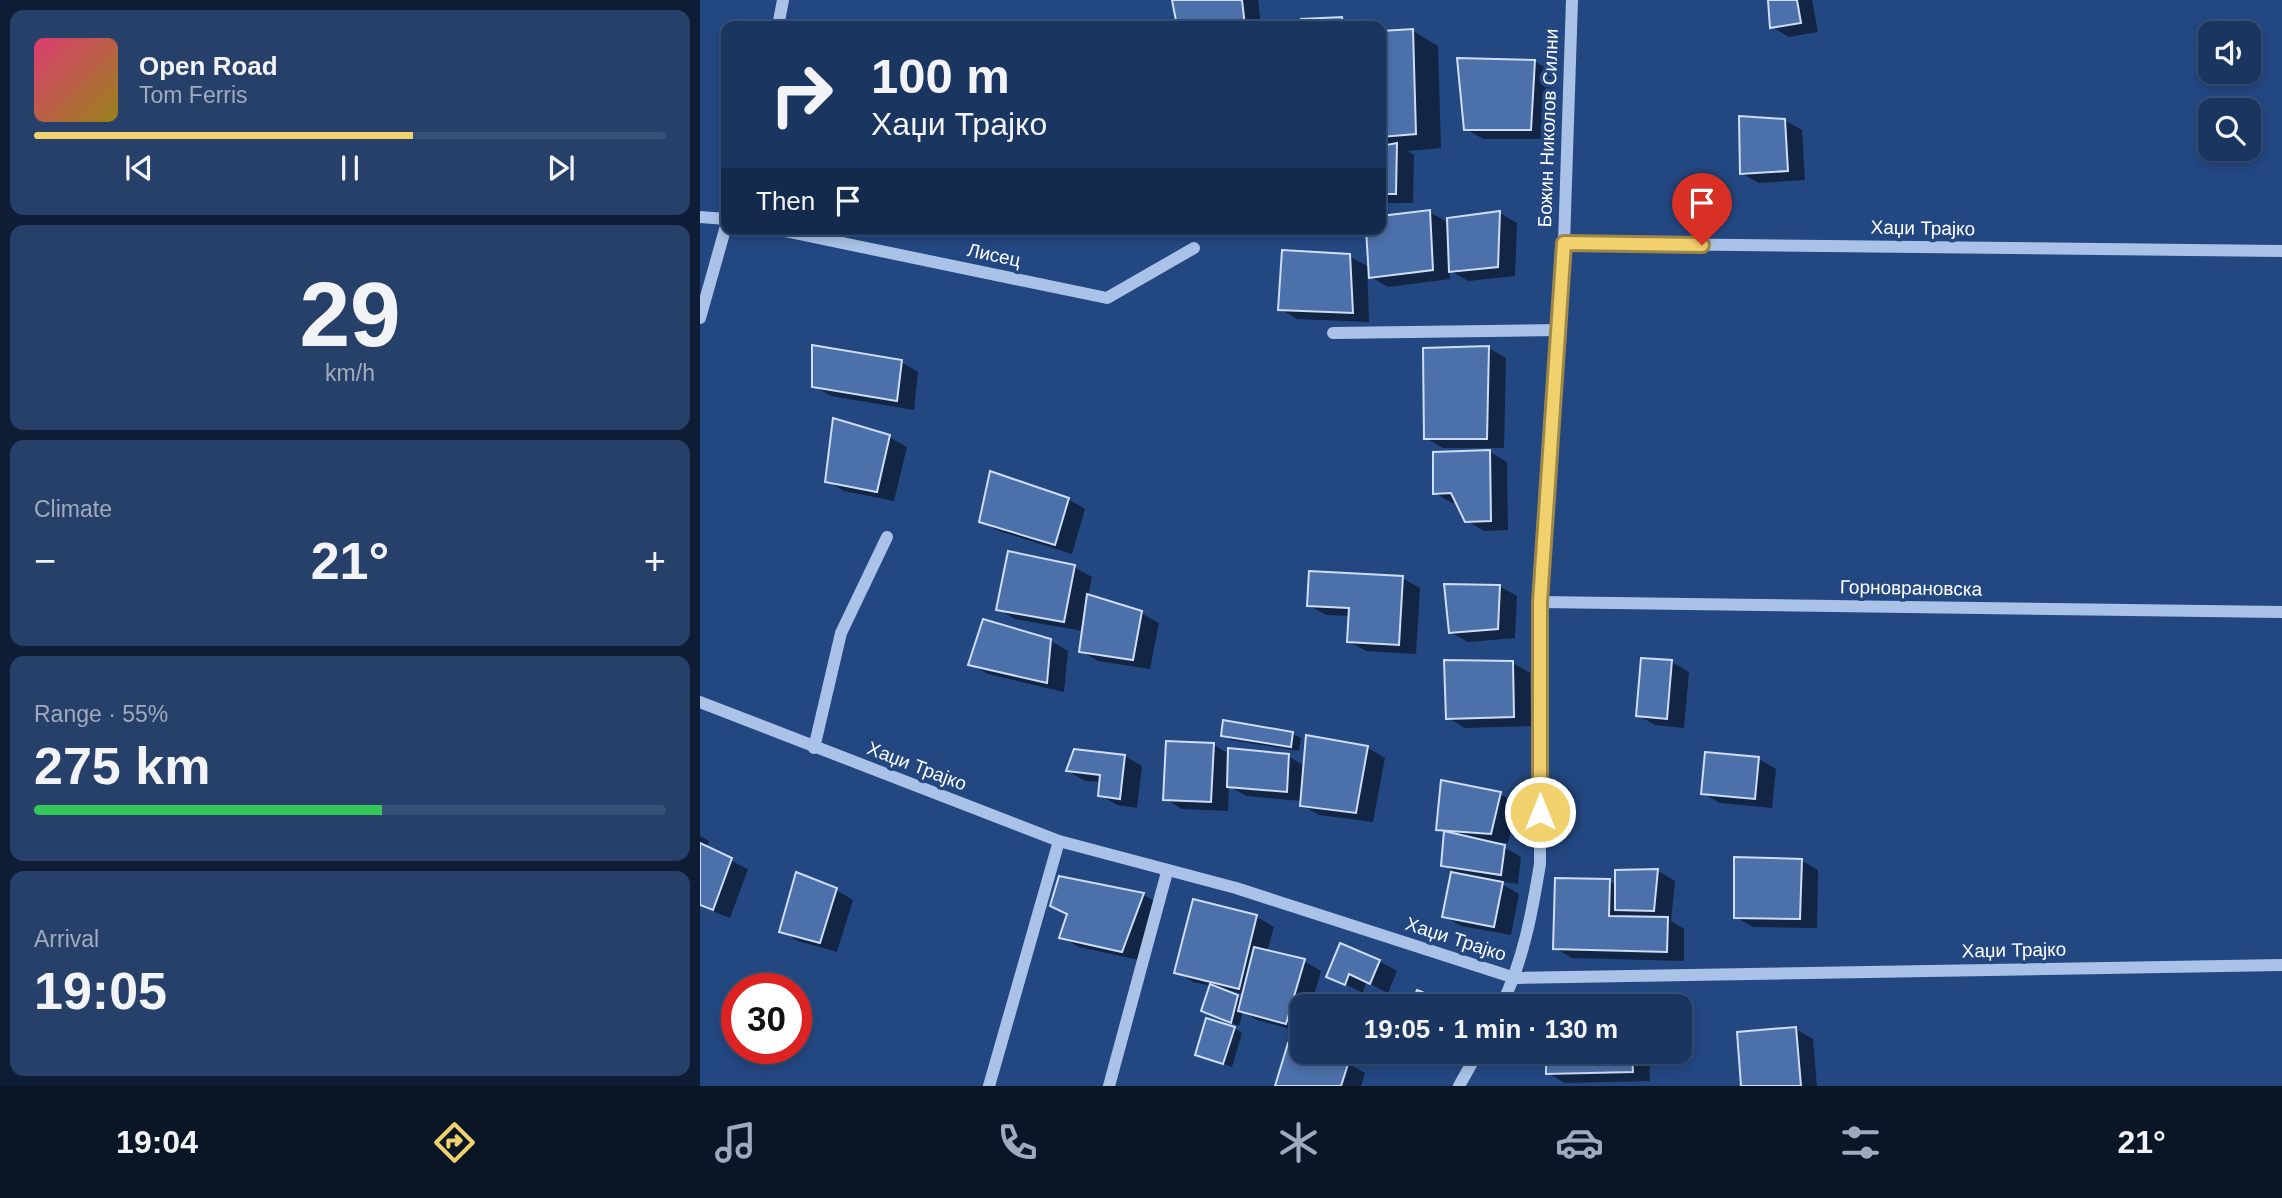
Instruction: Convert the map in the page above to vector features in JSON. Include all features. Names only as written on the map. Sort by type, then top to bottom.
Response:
[{"type":"street","points":[[779,21],[783,0],[794,0]]},
{"type":"street","name":"Божин Николов Силни","points":[[1507,994],[1515,978],[1540,864],[1540,602],[1564,243],[1572,0]]},
{"type":"street","points":[[700,217],[721,219]]},
{"type":"street","points":[[700,318],[723,235]]},
{"type":"street","name":"Лисец","points":[[804,235],[1107,298],[1194,248]]},
{"type":"street","name":"Хаџи Трајко","points":[[1564,243],[2282,251]]},
{"type":"street","points":[[1333,333],[1557,330]]},
{"type":"street","points":[[814,748],[841,633],[887,537]]},
{"type":"street","name":"Горноврановска","points":[[1540,602],[2282,612]]},
{"type":"street","name":"Хаџи Трајко","points":[[700,702],[1059,841],[1167,872],[1236,888],[1515,978],[2282,965]]},
{"type":"street","points":[[989,1086],[1059,841]]},
{"type":"street","points":[[1109,1086],[1167,872]]},
{"type":"street","points":[[1459,1086],[1471,1064]]},
{"type":"building","points":[[1172,0],[1242,0],[1244,21],[1176,21]]},
{"type":"building","points":[[1768,0],[1797,0],[1801,23],[1770,28]]},
{"type":"building","points":[[1342,17],[1342,21],[1301,21]]},
{"type":"building","points":[[1413,29],[1416,134],[1386,137],[1386,31]]},
{"type":"building","points":[[1457,58],[1535,60],[1531,130],[1464,130]]},
{"type":"building","points":[[1739,116],[1785,119],[1788,171],[1740,174]]},
{"type":"building","points":[[1397,143],[1396,194],[1386,194],[1386,145]]},
{"type":"building","points":[[1430,210],[1433,270],[1369,278],[1366,235],[1386,235],[1386,215]]},
{"type":"building","points":[[1500,211],[1498,267],[1449,272],[1447,218]]},
{"type":"building","points":[[1282,250],[1350,254],[1353,313],[1278,310]]},
{"type":"building","points":[[812,345],[902,360],[897,401],[812,387]]},
{"type":"building","points":[[1489,346],[1487,439],[1424,439],[1423,348]]},
{"type":"building","points":[[833,418],[890,435],[877,492],[825,482]]},
{"type":"building","points":[[1490,450],[1491,521],[1465,522],[1451,493],[1433,494],[1433,452]]},
{"type":"building","points":[[990,471],[1069,498],[1055,545],[979,522]]},
{"type":"building","points":[[1008,551],[1075,565],[1064,622],[996,610]]},
{"type":"building","points":[[1309,571],[1403,576],[1399,645],[1347,642],[1349,608],[1307,606]]},
{"type":"building","points":[[1444,584],[1500,585],[1498,629],[1449,633]]},
{"type":"building","points":[[1087,594],[1142,611],[1133,660],[1079,652]]},
{"type":"building","points":[[983,619],[1051,639],[1047,683],[968,665]]},
{"type":"building","points":[[1641,658],[1672,660],[1667,719],[1636,716]]},
{"type":"building","points":[[1444,660],[1513,661],[1514,717],[1446,719]]},
{"type":"building","points":[[1223,720],[1293,732],[1291,747],[1221,736]]},
{"type":"building","points":[[1306,735],[1368,746],[1356,813],[1300,806]]},
{"type":"building","points":[[1166,741],[1214,743],[1211,802],[1163,800]]},
{"type":"building","points":[[1228,748],[1289,754],[1287,792],[1227,787]]},
{"type":"building","points":[[1074,749],[1125,755],[1120,799],[1098,796],[1100,775],[1066,771]]},
{"type":"building","points":[[1705,752],[1759,757],[1755,799],[1701,794]]},
{"type":"building","points":[[1441,780],[1501,792],[1491,834],[1436,830]]},
{"type":"building","points":[[1444,831],[1505,845],[1501,875],[1441,866]]},
{"type":"building","points":[[700,843],[732,858],[713,910],[700,905]]},
{"type":"building","points":[[1734,857],[1802,859],[1800,919],[1734,918]]},
{"type":"building","points":[[1658,869],[1654,911],[1615,910],[1615,870]]},
{"type":"building","points":[[796,872],[837,888],[820,943],[779,932]]},
{"type":"building","points":[[1451,872],[1503,882],[1494,927],[1442,917]]},
{"type":"building","points":[[1059,876],[1144,893],[1122,952],[1059,938],[1067,914],[1050,906]]},
{"type":"building","points":[[1555,878],[1610,879],[1609,916],[1668,917],[1667,952],[1553,949]]},
{"type":"building","points":[[1193,899],[1257,915],[1239,989],[1174,973]]},
{"type":"building","points":[[1340,943],[1380,960],[1370,984],[1349,974],[1345,985],[1326,977]]},
{"type":"building","points":[[1254,947],[1305,959],[1295,994],[1290,994],[1290,1010],[1286,1024],[1238,1011]]},
{"type":"building","points":[[1210,984],[1238,995],[1231,1023],[1201,1011]]},
{"type":"building","points":[[1206,1018],[1235,1027],[1223,1064],[1195,1055]]},
{"type":"building","points":[[1796,1027],[1801,1086],[1741,1086],[1737,1032]]},
{"type":"building","points":[[1288,1043],[1290,1064],[1348,1064],[1341,1086],[1275,1086]]},
{"type":"building","points":[[1546,1064],[1633,1064],[1633,1072],[1546,1074]]},
{"type":"route","points":[[1540,812],[1540,602],[1564,243],[1702,245]]}]
